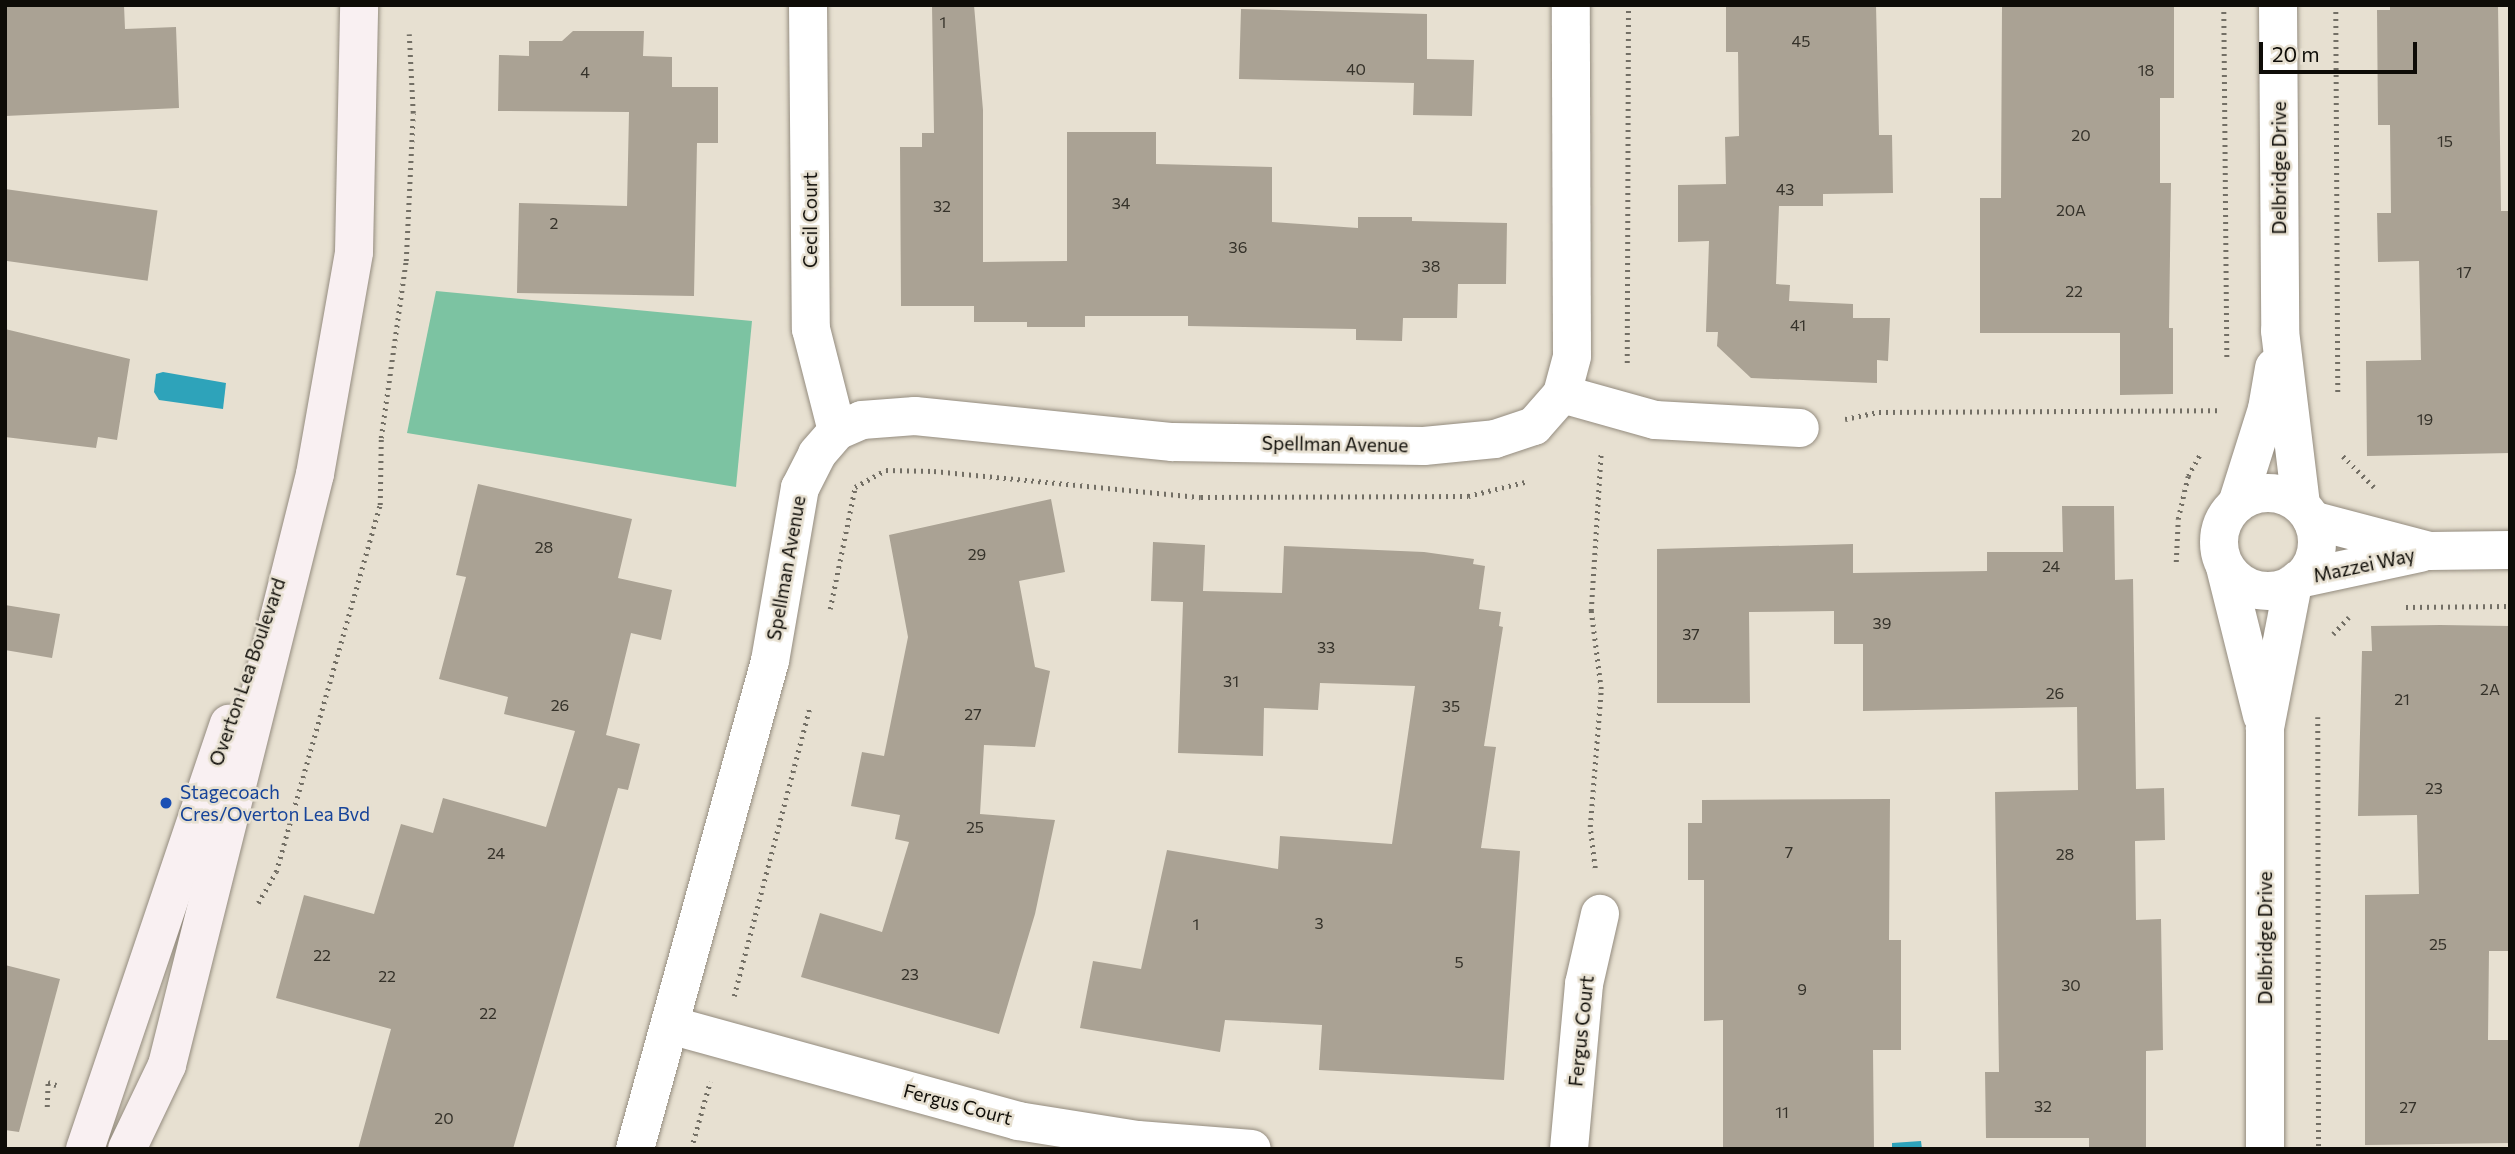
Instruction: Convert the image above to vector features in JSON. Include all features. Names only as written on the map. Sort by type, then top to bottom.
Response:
[{"type":"street","name":"Overton Lea Boulevard","points":[[127,1149],[167,1065],[315,474],[354,251],[359,5]]},
{"type":"street","name":"Cecil Court","points":[[808,5],[811,329],[837,431]]},
{"type":"street","name":"Spellman Avenue","points":[[635,1149],[770,661],[800,488],[817,454],[837,431],[862,420],[915,416],[1173,442],[1423,446],[1494,439],[1534,426],[1562,394],[1572,356],[1572,5]]},
{"type":"street","name":"Delbridge Drive","points":[[2278,5],[2280,331],[2307,513]]},
{"type":"street","name":"Delbridge Drive","points":[[2237,504],[2267,409],[2280,331]]},
{"type":"street","points":[[1562,394],[1609,426],[1655,420],[1800,428]]},
{"type":"street","name":"Overton Lea Boulevard","points":[[85,1149],[315,474]]},
{"type":"street","points":[[2262,493],[2276,493],[2307,513],[2316,552],[2296,582],[2263,591],[2249,587],[2225,567],[2218,540],[2221,527],[2237,504],[2262,493]]},
{"type":"street","name":"Mazzei Way","points":[[2307,513],[2392,552]]},
{"type":"street","name":"Mazzei Way","points":[[2296,582],[2392,552],[2510,550]]},
{"type":"street","name":"Delbridge Drive","points":[[2225,567],[2265,728]]},
{"type":"street","name":"Delbridge Drive","points":[[2265,1149],[2265,728],[2296,582]]},
{"type":"street","name":"Fergus Court","points":[[1569,1149],[1584,984],[1600,914]]},
{"type":"street","name":"Fergus Court","points":[[670,1025],[1018,1121],[1138,1140],[1252,1149]]},
{"type":"path","points":[[1600,914],[1590,827],[1601,689],[1591,611],[1609,426],[1627,373],[1630,318],[1628,5]]},
{"type":"path","points":[[2224,5],[2226,369]]},
{"type":"path","points":[[2336,5],[2338,409]]},
{"type":"path","points":[[2216,422],[2223,400]]},
{"type":"path","points":[[1800,428],[1879,412],[2222,410]]},
{"type":"path","points":[[1590,448],[1609,426]]},
{"type":"path","points":[[2176,569],[2183,498],[2204,445]]},
{"type":"path","points":[[2339,451],[2391,504],[2395,607],[2510,606]]},
{"type":"path","points":[[830,612],[855,488],[886,470],[934,471],[1201,497],[1272,498],[1468,496],[1506,490],[1532,479]]},
{"type":"path","points":[[2325,643],[2356,608]]},
{"type":"path","points":[[691,1149],[810,703]]},
{"type":"path","points":[[2318,707],[2319,1149]]},
{"type":"green space","points":[[436,291],[752,321],[736,487],[407,433]]},
{"type":"water","points":[[163,372],[226,383],[223,409],[159,400],[154,392],[156,374]]},
{"type":"water","points":[[1921,1141],[1922,1149],[1892,1149],[1892,1143]]},
{"type":"building","points":[[5,5],[124,5],[125,29],[176,27],[179,108],[5,116]]},
{"type":"building","points":[[932,5],[974,5],[983,110],[983,262],[1067,261],[1067,132],[1156,132],[1156,164],[1272,167],[1272,222],[1358,228],[1358,217],[1412,217],[1412,221],[1507,223],[1506,284],[1458,284],[1457,318],[1403,318],[1402,341],[1356,340],[1356,329],[1188,326],[1188,316],[1085,316],[1085,327],[1027,327],[1027,322],[974,322],[974,306],[901,306],[900,147],[922,147],[922,133],[934,133]]},
{"type":"building","points":[[1726,5],[1876,5],[1879,135],[1892,135],[1893,193],[1823,194],[1823,206],[1779,206],[1776,284],[1790,285],[1789,301],[1853,304],[1853,318],[1890,318],[1888,361],[1877,360],[1877,383],[1751,378],[1717,346],[1718,332],[1706,332],[1709,241],[1678,242],[1678,185],[1726,184],[1725,137],[1739,136],[1738,52],[1726,52]]},
{"type":"building","points":[[2002,5],[2174,5],[2174,98],[2160,98],[2160,183],[2171,183],[2169,328],[2173,328],[2173,394],[2120,395],[2120,333],[1980,333],[1980,198],[2001,198]]},
{"type":"building","points":[[2390,5],[2498,5],[2501,211],[2510,211],[2510,453],[2367,456],[2366,361],[2421,360],[2419,261],[2378,262],[2377,213],[2391,213],[2390,125],[2378,125],[2377,10],[2390,10]]},
{"type":"building","points":[[1241,9],[1427,14],[1427,59],[1474,60],[1472,116],[1413,115],[1414,83],[1239,79]]},
{"type":"building","points":[[573,31],[644,31],[643,56],[672,57],[672,87],[718,87],[718,143],[697,143],[694,296],[517,293],[519,203],[627,206],[629,112],[498,111],[499,55],[529,56],[529,41],[562,41]]},
{"type":"building","points":[[5,189],[158,210],[148,281],[5,261]]},
{"type":"building","points":[[5,329],[130,359],[117,440],[98,437],[96,448],[5,437]]},
{"type":"building","points":[[478,484],[632,519],[618,578],[672,590],[661,640],[631,633],[606,735],[640,744],[628,790],[618,788],[513,1149],[358,1149],[391,1029],[276,998],[304,895],[374,914],[401,824],[433,833],[443,798],[546,827],[575,731],[504,714],[508,697],[439,679],[466,577],[456,575]]},
{"type":"building","points":[[1051,499],[1065,572],[1019,581],[1035,667],[1050,671],[1035,747],[984,745],[980,814],[1055,820],[1035,914],[999,1034],[801,977],[820,913],[882,932],[909,842],[895,839],[900,815],[851,806],[862,752],[884,756],[908,637],[889,535]]},
{"type":"building","points":[[2062,506],[2114,506],[2115,580],[2133,579],[2136,789],[2164,788],[2165,840],[2135,841],[2136,920],[2161,919],[2163,1050],[2146,1051],[2146,1149],[2089,1149],[2089,1138],[1986,1138],[1985,1072],[1999,1072],[1995,792],[2078,790],[2077,707],[1863,711],[1863,644],[1834,644],[1834,611],[1749,612],[1750,703],[1657,703],[1657,549],[1853,544],[1853,573],[1987,571],[1987,552],[2063,552]]},
{"type":"building","points":[[1153,542],[1205,545],[1203,591],[1282,593],[1284,546],[1424,552],[1474,559],[1473,564],[1485,566],[1479,609],[1501,612],[1499,626],[1503,627],[1484,746],[1496,747],[1481,848],[1520,851],[1504,1080],[1319,1070],[1322,1025],[1225,1020],[1220,1052],[1080,1028],[1093,961],[1141,969],[1167,850],[1278,869],[1280,836],[1392,844],[1415,686],[1320,683],[1318,710],[1264,708],[1263,756],[1178,753],[1183,602],[1151,601]]},
{"type":"building","points":[[5,605],[60,614],[52,658],[5,650]]},
{"type":"building","points":[[2371,626],[2510,626],[2510,951],[2489,951],[2488,1040],[2510,1040],[2510,1143],[2365,1145],[2365,895],[2419,894],[2417,815],[2358,816],[2362,651],[2372,651]]},
{"type":"building","points":[[1890,799],[1889,940],[1901,940],[1901,1050],[1873,1050],[1874,1149],[1723,1149],[1723,1020],[1704,1021],[1704,880],[1688,880],[1688,823],[1702,823],[1702,800]]},
{"type":"building","points":[[5,965],[60,979],[19,1132],[5,1130]]},
{"type":"place","name":"Stagecoach Cres/Overton Lea Bvd","points":[[166,803]]}]
